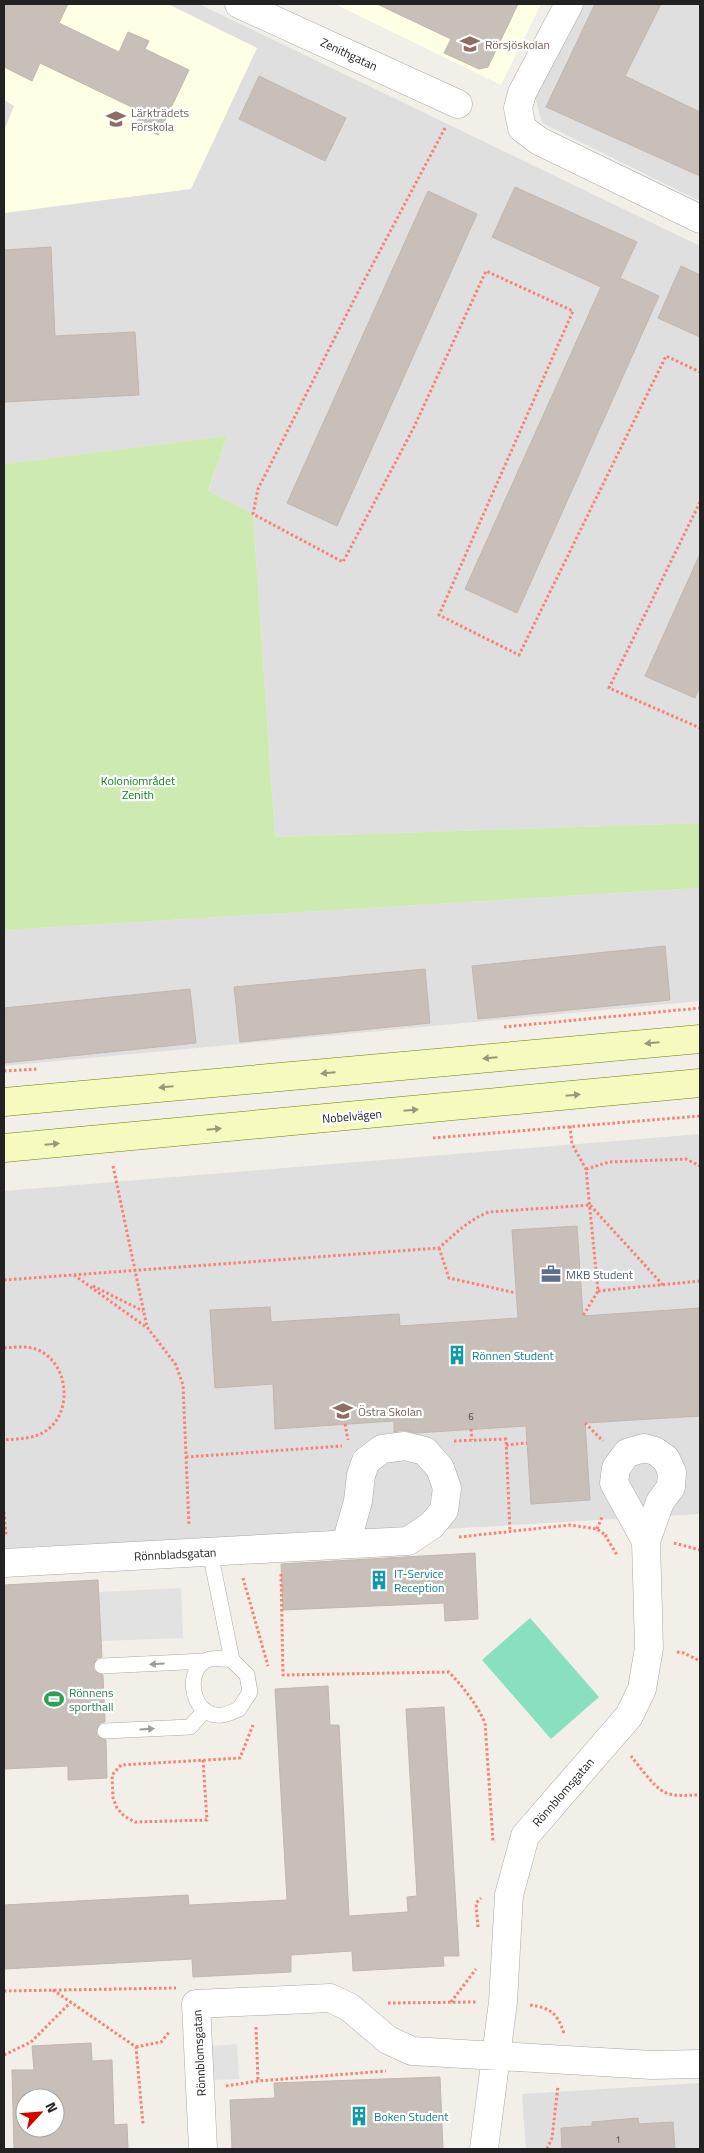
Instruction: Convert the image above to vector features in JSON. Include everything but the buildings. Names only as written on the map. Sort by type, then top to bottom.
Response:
[{"type":"main road","points":[[4,1102],[700,1039]]},
{"type":"main road","name":"Nobelvägen","points":[[4,1148],[700,1083]]},
{"type":"street","name":"Zenithgatan","points":[[240,4],[458,104]]},
{"type":"street","points":[[569,4],[522,93],[518,108],[522,128],[539,141],[700,219]]},
{"type":"street","name":"Rönnblomsgatan","points":[[484,2149],[503,2002],[509,1895],[525,1836],[618,1730],[629,1716],[642,1689],[649,1648],[656,1540]]},
{"type":"street","name":"Rönnbladsgatan","points":[[4,1563],[346,1544]]},
{"type":"street","name":"Rönnblomsgatan","points":[[203,2149],[196,2004],[330,1998],[349,2007],[388,2040],[412,2051],[652,2065],[700,2064]]},
{"type":"lane","points":[[200,1552],[232,1660],[247,1675],[250,1692],[239,1709],[220,1716],[204,1710],[194,1696],[192,1684],[196,1672],[205,1661]]},
{"type":"lane","points":[[102,1666],[205,1661],[216,1658],[232,1660]]},
{"type":"lane","points":[[105,1731],[190,1727],[204,1710]]},
{"type":"path","points":[[458,104],[357,294],[258,489],[254,514],[343,562],[414,427],[486,271],[574,311],[439,616],[519,655],[666,356],[700,372]]},
{"type":"path","points":[[700,502],[609,688],[700,728]]},
{"type":"path","points":[[570,1126],[572,1144],[586,1169],[598,1291],[583,1316]]},
{"type":"path","points":[[586,1169],[609,1162],[686,1159],[700,1166]]},
{"type":"path","points":[[113,1166],[147,1327]]},
{"type":"path","points":[[4,1280],[439,1248],[475,1217],[489,1212],[590,1205]]},
{"type":"path","points":[[590,1205],[663,1285]]},
{"type":"path","points":[[439,1248],[449,1278],[516,1293]]},
{"type":"path","points":[[74,1274],[147,1327],[176,1365],[183,1385],[200,1552]]},
{"type":"path","points":[[598,1291],[700,1281]]},
{"type":"path","points":[[83,1282],[144,1311]]},
{"type":"path","points":[[4,1348],[27,1347],[41,1352],[52,1360],[61,1372],[64,1389],[63,1407],[57,1419],[47,1429],[36,1436],[4,1440]]},
{"type":"path","points":[[345,1424],[349,1446]]},
{"type":"path","points":[[471,1429],[472,1440]]},
{"type":"path","points":[[506,1445],[527,1443]]},
{"type":"path","points":[[455,1537],[570,1525],[597,1529],[605,1535],[614,1538]]},
{"type":"path","points":[[605,1535],[620,1560]]},
{"type":"path","points":[[656,1540],[700,1550]]},
{"type":"path","points":[[280,1548],[283,1675],[449,1672],[478,1706],[485,1723],[492,1841],[497,1842]]},
{"type":"path","points":[[627,1751],[648,1778],[664,1792],[700,1795]]},
{"type":"path","points":[[112,1775],[113,1798],[117,1808],[124,1816],[135,1822],[207,1820],[203,1760]]},
{"type":"path","points":[[496,1851],[500,1834]]},
{"type":"path","points":[[478,1930],[476,1903],[486,1892]]},
{"type":"path","points":[[451,2003],[480,1965],[481,1974]]},
{"type":"path","points":[[4,1990],[176,1988],[176,1996]]},
{"type":"path","points":[[52,1990],[136,2047],[161,2042],[171,2029]]},
{"type":"path","points":[[255,2000],[258,2081]]},
{"type":"path","points":[[4,2055],[31,2042],[71,2002]]},
{"type":"path","points":[[136,2047],[143,2124]]},
{"type":"path","points":[[200,2087],[392,2071]]},
{"type":"shaded area","points":[[4,4],[199,4],[700,246],[700,823],[275,837],[253,514],[208,492],[227,436],[4,464]]},
{"type":"shaded area","name":"Lärkträdets Förskola","points":[[4,4],[168,4],[257,48],[191,189],[4,213],[4,131],[14,106],[4,100]]},
{"type":"shaded area","name":"Rörsjöskolan","points":[[335,4],[541,4],[501,85]]},
{"type":"shaded area","points":[[579,4],[700,4],[700,201],[542,123],[534,94]]},
{"type":"shaded area","points":[[700,888],[700,1001],[4,1066],[4,930]]},
{"type":"shaded area","points":[[700,1134],[700,1514],[4,1555],[4,1191]]},
{"type":"shaded area","points":[[181,1588],[183,1638],[101,1641],[99,1592]]},
{"type":"shaded area","points":[[237,2044],[239,2079],[214,2080],[212,2046]]},
{"type":"shaded area","points":[[700,2083],[700,2149],[526,2149],[522,2094]]},
{"type":"green space","name":"Koloniområdet Zenith","points":[[227,436],[208,491],[253,514],[275,837],[700,823],[700,888],[4,930],[4,464]]},
{"type":"green space","points":[[530,1618],[599,1697],[551,1739],[482,1660]]},
{"type":"place","name":"Rörsjöskolan","points":[[470,44]]},
{"type":"place","name":"Lärkträdets Förskola","points":[[116,119]]},
{"type":"place","name":"MKB Student","points":[[551,1274]]},
{"type":"place","name":"Rönnen Student","points":[[457,1355]]},
{"type":"place","name":"Östra Skolan","points":[[343,1411]]},
{"type":"place","name":"IT-Service Reception","points":[[379,1580]]},
{"type":"place","name":"Rönnens sporthall","points":[[54,1699]]},
{"type":"place","name":"Boken Student","points":[[359,2116]]}]
